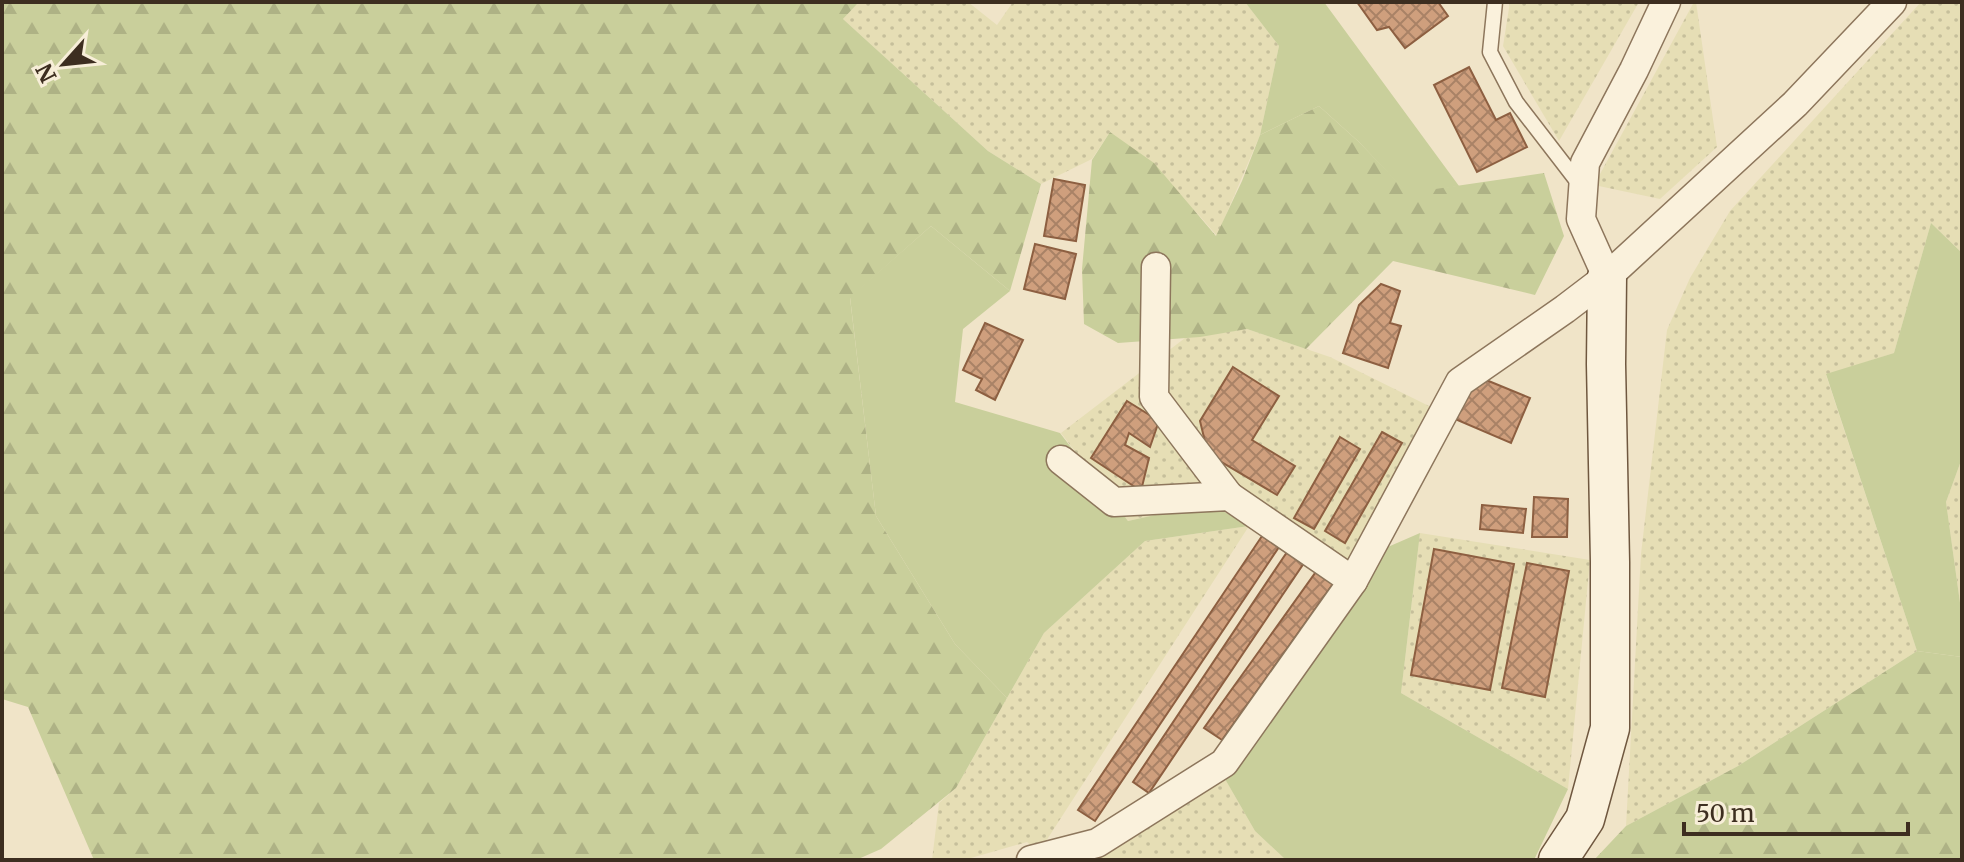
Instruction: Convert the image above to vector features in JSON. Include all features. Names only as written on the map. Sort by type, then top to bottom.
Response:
[{"type":"street","points":[[1558,860],[1585,819],[1610,728],[1607,277],[1581,219],[1585,163],[1666,2]]},
{"type":"street","points":[[1031,860],[1097,843],[1224,763],[1353,581],[1460,382],[1607,277],[1795,104],[1892,2]]},
{"type":"street","points":[[1156,267],[1154,397],[1229,496],[1353,581]]},
{"type":"street","points":[[1061,460],[1114,502],[1229,496]]},
{"type":"lane","points":[[1495,2],[1490,52],[1516,102],[1583,189]]},
{"type":"shaded area","points":[[859,2],[968,2],[997,25],[1013,2],[1245,2],[1279,46],[1260,135],[1217,236],[1198,214],[1110,132],[1092,159],[1041,184],[988,151],[843,19]]},
{"type":"shaded area","points":[[1510,2],[1639,2],[1559,141],[1503,46]]},
{"type":"shaded area","points":[[1694,2],[1717,147],[1660,199],[1594,185]]},
{"type":"shaded area","points":[[1921,2],[1962,2],[1962,253],[1931,223],[1894,353],[1826,375],[1917,651],[1738,766],[1626,826],[1641,554],[1667,330],[1690,278],[1730,211]]},
{"type":"shaded area","points":[[1247,329],[1330,357],[1433,408],[1349,564],[1248,495],[1128,521],[1061,433],[1185,338]]},
{"type":"shaded area","points":[[1962,458],[1962,617],[1946,502]]},
{"type":"shaded area","points":[[1249,526],[1039,852],[1027,842],[964,860],[932,860],[939,803],[956,788],[1044,633],[1145,541]]},
{"type":"shaded area","points":[[1420,533],[1590,560],[1568,789],[1401,693]]},
{"type":"shaded area","points":[[1225,779],[1255,831],[1286,860],[1097,860]]},
{"type":"green space","points":[[2,2],[859,2],[843,19],[988,151],[1041,184],[1010,291],[931,226],[850,298],[876,516],[955,644],[1007,698],[956,788],[881,849],[856,860],[94,860],[28,707],[2,699]]},
{"type":"green space","points":[[1245,2],[1324,2],[1459,186],[1408,194],[1359,142],[1319,106],[1260,135],[1279,46]]},
{"type":"green space","points":[[1319,106],[1408,193],[1544,173],[1564,236],[1535,295],[1393,261],[1306,349],[1247,329],[1200,337],[1118,343],[1084,324],[1082,269],[1092,160],[1110,132],[1154,163],[1216,236],[1260,135]]},
{"type":"green space","points":[[1931,223],[1962,253],[1962,458],[1946,502],[1962,617],[1962,657],[1917,651],[1826,374],[1894,353]]},
{"type":"green space","points":[[931,226],[1010,291],[963,329],[955,402],[1060,433],[1128,521],[1209,503],[1249,526],[1145,541],[1044,633],[1007,698],[955,644],[876,516],[850,297]]},
{"type":"green space","points":[[1420,533],[1401,693],[1568,789],[1534,860],[1286,860],[1255,831],[1225,779],[1374,553]]},
{"type":"green space","points":[[1917,651],[1962,657],[1962,860],[1594,860],[1626,826],[1738,766]]},
{"type":"building","points":[[1357,2],[1438,2],[1448,16],[1405,48],[1389,27],[1377,30]]},
{"type":"building","points":[[1469,67],[1496,120],[1510,113],[1527,147],[1477,172],[1434,85]]},
{"type":"building","points":[[1054,179],[1085,185],[1076,241],[1044,236]]},
{"type":"building","points":[[1035,244],[1076,254],[1065,299],[1024,289]]},
{"type":"building","points":[[1381,284],[1400,291],[1390,323],[1401,326],[1388,368],[1343,353],[1359,305]]},
{"type":"building","points":[[985,323],[1023,340],[995,400],[976,390],[982,379],[963,370]]},
{"type":"building","points":[[1233,367],[1279,396],[1252,440],[1295,466],[1277,495],[1208,454],[1200,421]]},
{"type":"building","points":[[1474,375],[1530,398],[1511,443],[1455,419]]},
{"type":"building","points":[[1127,401],[1159,421],[1150,447],[1129,433],[1125,445],[1149,458],[1141,491],[1091,458]]},
{"type":"building","points":[[1382,432],[1402,443],[1345,543],[1325,531]]},
{"type":"building","points":[[1340,437],[1360,449],[1314,529],[1294,518]]},
{"type":"building","points":[[1534,497],[1568,499],[1567,537],[1532,537]]},
{"type":"building","points":[[1482,505],[1526,509],[1523,533],[1480,529]]},
{"type":"building","points":[[1262,536],[1279,547],[1095,821],[1078,810]]},
{"type":"building","points":[[1434,549],[1514,564],[1490,690],[1411,675]]},
{"type":"building","points":[[1287,552],[1304,563],[1149,793],[1133,782]]},
{"type":"building","points":[[1527,563],[1569,571],[1545,697],[1502,688]]},
{"type":"building","points":[[1318,569],[1335,581],[1222,740],[1204,728]]}]
